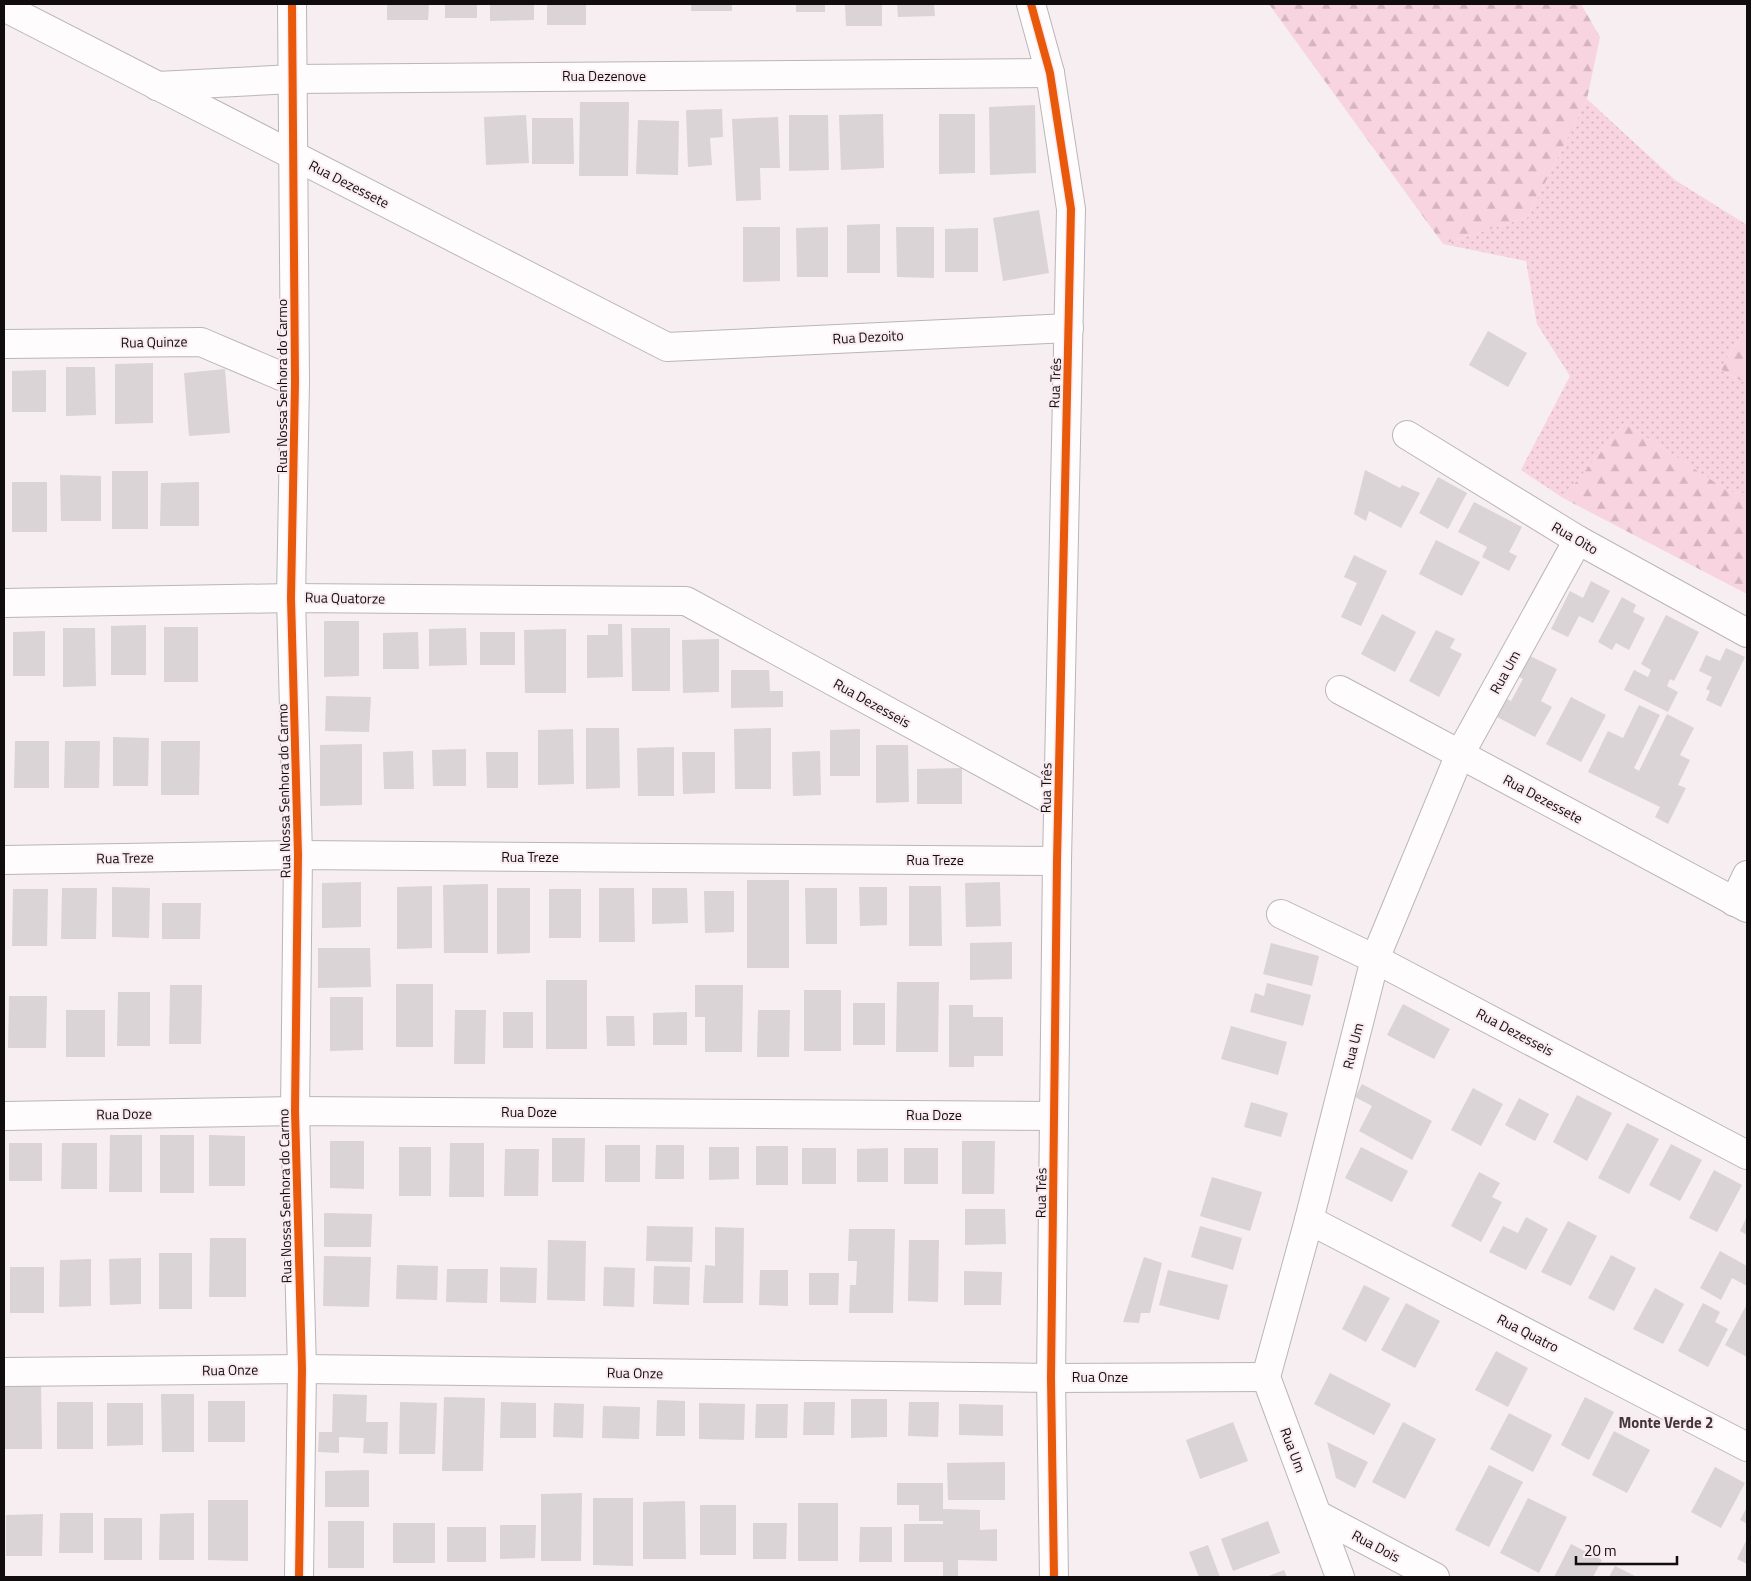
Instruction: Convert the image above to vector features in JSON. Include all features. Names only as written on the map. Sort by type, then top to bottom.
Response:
[{"type":"street","name":"Rua Nossa Senhora do Carmo","points":[[292,4],[296,382],[291,598],[298,855],[295,1111],[302,1369],[299,1577]]},
{"type":"street","name":"Rua Três","points":[[1031,4],[1050,73],[1070,209],[1058,804],[1054,1116],[1051,1378],[1054,1577]]},
{"type":"street","name":"Rua Dezessete","points":[[4,7],[667,346]]},
{"type":"street","name":"Rua Dezenove","points":[[157,86],[293,79],[1050,73]]},
{"type":"street","name":"Rua Dezoito","points":[[667,346],[1069,328]]},
{"type":"street","name":"Rua Quinze","points":[[4,344],[201,342],[296,382]]},
{"type":"street","name":"Rua Oito","points":[[1407,435],[1578,540],[1747,633]]},
{"type":"street","name":"Rua Um","points":[[1340,1577],[1266,1376],[1309,1220],[1375,959],[1460,754],[1578,540]]},
{"type":"street","name":"Rua Quatorze","points":[[4,603],[291,598],[686,601]]},
{"type":"street","name":"Rua Dezesseis","points":[[686,601],[1058,804]]},
{"type":"street","name":"Rua Dezessete","points":[[1340,690],[1741,905]]},
{"type":"street","name":"Rua Treze","points":[[4,860],[298,855],[1057,861]]},
{"type":"street","points":[[1741,905],[1747,875]]},
{"type":"street","name":"Rua Dezesseis","points":[[1280,914],[1375,959],[1747,1155]]},
{"type":"street","name":"Rua Doze","points":[[4,1116],[295,1111],[1054,1116]]},
{"type":"street","name":"Rua Quatro","points":[[1309,1220],[1747,1447]]},
{"type":"street","name":"Rua Onze","points":[[4,1372],[302,1369],[1051,1378],[1266,1376]]},
{"type":"street","name":"Rua Dois","points":[[1318,1515],[1435,1577]]},
{"type":"green space","points":[[1269,4],[1581,4],[1600,37],[1587,99],[1528,217],[1443,244]]},
{"type":"green space","points":[[1587,99],[1675,180],[1747,225],[1747,327],[1720,369],[1747,384],[1746,493],[1730,492],[1624,423],[1563,498],[1521,470],[1570,376],[1537,324],[1526,261],[1443,244],[1528,217]]},
{"type":"green space","points":[[1747,327],[1747,384],[1720,369]]},
{"type":"green space","points":[[1624,423],[1730,492],[1745,493],[1747,491],[1747,594],[1563,498]]},
{"type":"building","points":[[387,4],[429,4],[428,20],[387,20]]},
{"type":"building","points":[[445,4],[477,4],[477,18],[445,18]]},
{"type":"building","points":[[490,4],[534,4],[534,20],[490,21]]},
{"type":"building","points":[[547,4],[586,4],[586,25],[547,25]]},
{"type":"building","points":[[691,4],[732,4],[732,11],[691,11]]},
{"type":"building","points":[[796,4],[825,4],[825,12],[796,12]]},
{"type":"building","points":[[845,4],[882,4],[882,26],[846,26]]},
{"type":"building","points":[[897,4],[934,4],[935,16],[898,17]]},
{"type":"building","points":[[580,102],[629,102],[628,176],[579,176]]},
{"type":"building","points":[[1035,105],[1036,173],[990,175],[989,107]]},
{"type":"building","points":[[722,109],[723,137],[710,138],[712,165],[688,167],[686,110]]},
{"type":"building","points":[[883,114],[884,168],[841,170],[839,115]]},
{"type":"building","points":[[939,114],[975,114],[975,173],[939,174]]},
{"type":"building","points":[[526,115],[529,163],[486,165],[484,117]]},
{"type":"building","points":[[789,115],[828,115],[829,170],[789,171]]},
{"type":"building","points":[[778,117],[780,168],[760,168],[761,200],[736,201],[732,119]]},
{"type":"building","points":[[532,118],[573,118],[574,164],[532,164]]},
{"type":"building","points":[[638,120],[679,121],[678,175],[636,174]]},
{"type":"building","points":[[1039,210],[1049,273],[1003,281],[993,218]]},
{"type":"building","points":[[880,224],[880,273],[847,273],[847,225]]},
{"type":"building","points":[[743,227],[780,227],[780,281],[743,282]]},
{"type":"building","points":[[828,227],[828,277],[797,277],[796,228]]},
{"type":"building","points":[[896,227],[934,227],[934,278],[897,277]]},
{"type":"building","points":[[978,228],[978,272],[945,272],[945,229]]},
{"type":"building","points":[[1488,331],[1527,353],[1508,387],[1469,365]]},
{"type":"building","points":[[153,363],[153,423],[115,424],[115,364]]},
{"type":"building","points":[[66,367],[95,367],[96,415],[66,416]]},
{"type":"building","points":[[225,369],[230,433],[189,436],[184,373]]},
{"type":"building","points":[[46,370],[46,412],[12,412],[12,371]]},
{"type":"building","points":[[1365,470],[1400,488],[1402,485],[1420,493],[1401,528],[1369,511],[1366,521],[1354,514]]},
{"type":"building","points":[[112,471],[148,471],[148,529],[112,529]]},
{"type":"building","points":[[60,475],[101,476],[101,521],[61,521]]},
{"type":"building","points":[[1438,477],[1467,493],[1448,529],[1419,513]]},
{"type":"building","points":[[12,482],[47,482],[47,532],[12,532]]},
{"type":"building","points":[[199,482],[199,526],[160,526],[161,483]]},
{"type":"building","points":[[1474,502],[1522,527],[1509,552],[1517,556],[1509,571],[1482,557],[1487,547],[1458,532]]},
{"type":"building","points":[[1436,540],[1480,562],[1462,596],[1419,574]]},
{"type":"building","points":[[1354,555],[1387,571],[1361,626],[1341,617],[1357,583],[1344,577]]},
{"type":"building","points":[[1591,581],[1610,591],[1593,623],[1579,616],[1568,637],[1551,629],[1570,591],[1583,598]]},
{"type":"building","points":[[1622,597],[1636,605],[1633,612],[1645,618],[1629,650],[1616,643],[1612,650],[1598,642]]},
{"type":"building","points":[[1382,614],[1416,632],[1395,672],[1361,654]]},
{"type":"building","points":[[1666,615],[1699,632],[1674,681],[1670,679],[1667,686],[1678,692],[1668,712],[1624,690],[1634,670],[1648,677],[1651,670],[1641,664]]},
{"type":"building","points":[[324,621],[359,621],[359,676],[324,677]]},
{"type":"building","points":[[608,624],[622,624],[623,677],[587,678],[587,635],[608,635]]},
{"type":"building","points":[[146,625],[146,675],[111,675],[111,626]]},
{"type":"building","points":[[164,627],[198,627],[198,682],[164,682]]},
{"type":"building","points":[[63,628],[95,628],[96,686],[63,687]]},
{"type":"building","points":[[466,628],[467,665],[429,666],[429,629]]},
{"type":"building","points":[[631,628],[670,628],[670,691],[632,691]]},
{"type":"building","points":[[566,629],[566,693],[525,693],[524,630]]},
{"type":"building","points":[[1436,630],[1455,639],[1450,648],[1462,654],[1439,697],[1409,681]]},
{"type":"building","points":[[45,631],[45,676],[13,676],[13,632]]},
{"type":"building","points":[[418,632],[419,669],[383,669],[383,633]]},
{"type":"building","points":[[480,632],[515,632],[515,665],[480,665]]},
{"type":"building","points":[[719,639],[719,692],[683,693],[682,640]]},
{"type":"building","points":[[1726,648],[1745,657],[1721,707],[1706,700],[1710,691],[1706,689],[1712,677],[1699,671],[1706,655],[1720,661]]},
{"type":"building","points":[[1530,656],[1557,669],[1541,701],[1552,707],[1535,737],[1497,717],[1507,699],[1511,701],[1523,679],[1519,677]]},
{"type":"building","points":[[731,670],[769,670],[770,691],[783,691],[783,707],[731,708]]},
{"type":"building","points":[[326,696],[371,697],[369,732],[325,731]]},
{"type":"building","points":[[1571,697],[1606,715],[1581,762],[1546,744]]},
{"type":"building","points":[[1639,705],[1660,715],[1634,768],[1639,771],[1667,714],[1694,728],[1680,755],[1690,760],[1678,785],[1686,788],[1668,824],[1655,817],[1660,807],[1588,772],[1608,731],[1623,738]]},
{"type":"building","points":[[586,728],[619,728],[620,788],[586,789]]},
{"type":"building","points":[[771,728],[771,789],[735,789],[734,729]]},
{"type":"building","points":[[573,729],[574,784],[538,785],[538,730]]},
{"type":"building","points":[[860,729],[860,776],[830,776],[830,730]]},
{"type":"building","points":[[113,737],[149,738],[148,786],[113,786]]},
{"type":"building","points":[[15,741],[49,741],[49,788],[14,788]]},
{"type":"building","points":[[65,741],[100,741],[99,788],[64,788]]},
{"type":"building","points":[[161,741],[200,741],[199,795],[161,795]]},
{"type":"building","points":[[362,744],[362,805],[320,806],[320,745]]},
{"type":"building","points":[[876,745],[908,745],[909,802],[876,803]]},
{"type":"building","points":[[674,747],[674,796],[638,796],[637,748]]},
{"type":"building","points":[[466,749],[466,786],[433,786],[432,750]]},
{"type":"building","points":[[413,751],[414,789],[384,789],[383,752]]},
{"type":"building","points":[[820,751],[821,795],[793,796],[792,752]]},
{"type":"building","points":[[486,752],[518,752],[518,788],[487,788]]},
{"type":"building","points":[[682,752],[715,752],[715,793],[683,794]]},
{"type":"building","points":[[962,768],[962,804],[917,804],[917,769]]},
{"type":"building","points":[[747,880],[789,880],[789,968],[747,968]]},
{"type":"building","points":[[361,882],[361,927],[322,928],[322,883]]},
{"type":"building","points":[[1000,882],[1001,926],[966,927],[965,883]]},
{"type":"building","points":[[488,884],[488,953],[444,953],[443,885]]},
{"type":"building","points":[[432,886],[432,948],[397,949],[397,887]]},
{"type":"building","points":[[909,886],[941,886],[942,946],[909,946]]},
{"type":"building","points":[[112,887],[150,888],[149,938],[112,937]]},
{"type":"building","points":[[859,887],[887,887],[887,925],[860,926]]},
{"type":"building","points":[[62,888],[97,888],[96,939],[61,939]]},
{"type":"building","points":[[497,888],[530,888],[530,953],[497,954]]},
{"type":"building","points":[[599,888],[634,888],[635,942],[599,942]]},
{"type":"building","points":[[652,888],[687,888],[688,923],[652,924]]},
{"type":"building","points":[[805,888],[837,888],[837,944],[806,944]]},
{"type":"building","points":[[13,889],[48,889],[47,946],[12,946]]},
{"type":"building","points":[[549,889],[581,889],[581,938],[549,938]]},
{"type":"building","points":[[704,891],[734,891],[734,932],[705,933]]},
{"type":"building","points":[[162,903],[201,903],[200,939],[162,939]]},
{"type":"building","points":[[1012,942],[1012,979],[970,980],[970,943]]},
{"type":"building","points":[[1271,943],[1319,956],[1312,986],[1263,974]]},
{"type":"building","points":[[318,948],[370,948],[371,987],[318,988]]},
{"type":"building","points":[[546,980],[587,980],[587,1049],[546,1049]]},
{"type":"building","points":[[897,982],[939,982],[938,1052],[896,1052]]},
{"type":"building","points":[[1267,983],[1311,995],[1303,1026],[1250,1012],[1255,993],[1264,996]]},
{"type":"building","points":[[396,984],[433,984],[433,1047],[396,1047]]},
{"type":"building","points":[[170,985],[202,985],[201,1044],[169,1044]]},
{"type":"building","points":[[695,985],[743,985],[742,1052],[705,1052],[705,1017],[695,1017]]},
{"type":"building","points":[[804,990],[841,990],[841,1051],[804,1051]]},
{"type":"building","points":[[118,992],[150,992],[150,1046],[117,1046]]},
{"type":"building","points":[[9,996],[47,996],[46,1048],[8,1048]]},
{"type":"building","points":[[330,997],[363,997],[363,1050],[330,1051]]},
{"type":"building","points":[[853,1003],[885,1003],[885,1045],[853,1045]]},
{"type":"building","points":[[1403,1004],[1450,1029],[1434,1059],[1387,1035]]},
{"type":"building","points":[[949,1005],[973,1005],[973,1017],[1003,1017],[1003,1056],[974,1056],[974,1067],[949,1067]]},
{"type":"building","points":[[66,1010],[105,1010],[105,1057],[66,1057]]},
{"type":"building","points":[[455,1010],[486,1010],[485,1064],[454,1064]]},
{"type":"building","points":[[758,1010],[790,1010],[789,1057],[757,1057]]},
{"type":"building","points":[[503,1012],[533,1012],[533,1048],[503,1048]]},
{"type":"building","points":[[687,1012],[687,1045],[653,1045],[653,1013]]},
{"type":"building","points":[[606,1016],[634,1016],[635,1046],[607,1046]]},
{"type":"building","points":[[1231,1026],[1287,1042],[1278,1075],[1221,1059]]},
{"type":"building","points":[[1362,1084],[1432,1121],[1412,1160],[1359,1131],[1372,1106],[1355,1097]]},
{"type":"building","points":[[1473,1088],[1503,1104],[1481,1146],[1451,1130]]},
{"type":"building","points":[[1577,1095],[1612,1113],[1587,1161],[1553,1142]]},
{"type":"building","points":[[1519,1098],[1549,1114],[1535,1141],[1505,1125]]},
{"type":"building","points":[[1251,1102],[1288,1113],[1281,1137],[1244,1127]]},
{"type":"building","points":[[1627,1123],[1659,1139],[1629,1194],[1598,1178]]},
{"type":"building","points":[[110,1135],[142,1135],[142,1192],[109,1192]]},
{"type":"building","points":[[160,1135],[194,1135],[194,1193],[160,1193]]},
{"type":"building","points":[[209,1135],[245,1136],[245,1186],[209,1186]]},
{"type":"building","points":[[552,1138],[585,1138],[584,1182],[552,1182]]},
{"type":"building","points":[[330,1141],[364,1141],[364,1189],[330,1188]]},
{"type":"building","points":[[962,1141],[995,1141],[994,1194],[962,1194]]},
{"type":"building","points":[[9,1143],[42,1143],[42,1181],[9,1181]]},
{"type":"building","points":[[62,1143],[97,1143],[97,1189],[61,1189]]},
{"type":"building","points":[[450,1143],[484,1143],[484,1197],[449,1197]]},
{"type":"building","points":[[1671,1144],[1702,1160],[1680,1201],[1649,1185]]},
{"type":"building","points":[[605,1145],[640,1145],[640,1182],[605,1182]]},
{"type":"building","points":[[656,1145],[684,1145],[684,1179],[655,1179]]},
{"type":"building","points":[[756,1146],[788,1146],[788,1185],[756,1185]]},
{"type":"building","points":[[399,1147],[431,1147],[431,1196],[399,1196]]},
{"type":"building","points":[[709,1147],[739,1147],[739,1179],[709,1180]]},
{"type":"building","points":[[1361,1147],[1408,1171],[1392,1202],[1345,1178]]},
{"type":"building","points":[[802,1148],[836,1148],[836,1184],[802,1184]]},
{"type":"building","points":[[888,1148],[888,1182],[857,1182],[857,1149]]},
{"type":"building","points":[[904,1148],[938,1148],[938,1184],[904,1184]]},
{"type":"building","points":[[505,1149],[539,1149],[538,1196],[504,1196]]},
{"type":"building","points":[[1714,1170],[1742,1185],[1717,1232],[1689,1218]]},
{"type":"building","points":[[1479,1172],[1500,1183],[1492,1197],[1502,1202],[1481,1242],[1451,1226]]},
{"type":"building","points":[[1212,1177],[1262,1192],[1250,1231],[1200,1216]]},
{"type":"building","points":[[965,1209],[1005,1209],[1006,1244],[965,1245]]},
{"type":"building","points":[[324,1213],[372,1214],[371,1247],[324,1247]]},
{"type":"building","points":[[1747,1216],[1747,1235],[1740,1231]]},
{"type":"building","points":[[1526,1217],[1548,1229],[1526,1270],[1489,1252],[1503,1226],[1518,1233]]},
{"type":"building","points":[[1568,1221],[1597,1236],[1571,1286],[1541,1272]]},
{"type":"building","points":[[647,1226],[693,1227],[692,1262],[646,1261]]},
{"type":"building","points":[[1200,1226],[1242,1238],[1233,1270],[1191,1257]]},
{"type":"building","points":[[715,1227],[744,1228],[743,1303],[703,1303],[705,1265],[715,1266]]},
{"type":"building","points":[[849,1229],[895,1229],[893,1313],[849,1313],[850,1285],[856,1285],[857,1261],[848,1261]]},
{"type":"building","points":[[210,1238],[246,1238],[246,1297],[209,1297]]},
{"type":"building","points":[[548,1240],[586,1241],[585,1301],[547,1300]]},
{"type":"building","points":[[909,1240],[939,1240],[938,1302],[908,1301]]},
{"type":"building","points":[[1720,1251],[1747,1266],[1747,1286],[1732,1278],[1721,1300],[1700,1288]]},
{"type":"building","points":[[159,1253],[192,1253],[192,1309],[159,1309]]},
{"type":"building","points":[[1611,1255],[1636,1268],[1614,1311],[1588,1298]]},
{"type":"building","points":[[324,1256],[371,1257],[369,1307],[323,1306]]},
{"type":"building","points":[[1144,1257],[1162,1263],[1150,1313],[1141,1313],[1139,1323],[1123,1322]]},
{"type":"building","points":[[141,1258],[141,1304],[110,1305],[109,1259]]},
{"type":"building","points":[[91,1259],[91,1306],[59,1307],[60,1260]]},
{"type":"building","points":[[397,1265],[438,1266],[437,1300],[396,1299]]},
{"type":"building","points":[[654,1266],[690,1267],[689,1305],[653,1304]]},
{"type":"building","points":[[10,1267],[44,1267],[44,1313],[10,1313]]},
{"type":"building","points":[[500,1267],[537,1268],[536,1303],[500,1302]]},
{"type":"building","points":[[604,1267],[635,1268],[634,1307],[603,1306]]},
{"type":"building","points":[[447,1269],[488,1269],[487,1303],[446,1302]]},
{"type":"building","points":[[760,1270],[788,1270],[788,1306],[759,1305]]},
{"type":"building","points":[[1168,1270],[1228,1285],[1219,1320],[1159,1305]]},
{"type":"building","points":[[964,1271],[1002,1272],[1001,1305],[964,1305]]},
{"type":"building","points":[[809,1273],[839,1273],[838,1305],[809,1305]]},
{"type":"building","points":[[1364,1285],[1390,1298],[1366,1342],[1342,1329]]},
{"type":"building","points":[[1655,1288],[1684,1304],[1663,1344],[1633,1329]]},
{"type":"building","points":[[1406,1303],[1440,1321],[1415,1368],[1381,1350]]},
{"type":"building","points":[[1703,1303],[1720,1312],[1715,1322],[1728,1329],[1708,1367],[1678,1351]]},
{"type":"building","points":[[1747,1304],[1747,1357],[1725,1345]]},
{"type":"building","points":[[1496,1351],[1528,1368],[1508,1407],[1475,1390]]},
{"type":"building","points":[[1330,1373],[1391,1404],[1374,1435],[1314,1404]]},
{"type":"building","points":[[4,1385],[41,1385],[42,1449],[4,1449]]},
{"type":"building","points":[[161,1394],[194,1394],[194,1452],[162,1452]]},
{"type":"building","points":[[333,1394],[367,1395],[366,1422],[388,1422],[387,1454],[363,1453],[364,1438],[339,1437],[339,1453],[318,1452],[319,1432],[332,1432]]},
{"type":"building","points":[[444,1397],[485,1398],[483,1471],[442,1471]]},
{"type":"building","points":[[1585,1397],[1614,1412],[1589,1460],[1561,1445]]},
{"type":"building","points":[[851,1399],[887,1399],[887,1437],[851,1438]]},
{"type":"building","points":[[657,1400],[685,1401],[685,1436],[656,1436]]},
{"type":"building","points":[[208,1401],[245,1401],[245,1442],[208,1442]]},
{"type":"building","points":[[57,1402],[93,1402],[93,1449],[57,1449]]},
{"type":"building","points":[[400,1402],[437,1403],[435,1454],[399,1454]]},
{"type":"building","points":[[501,1402],[536,1403],[536,1438],[500,1438]]},
{"type":"building","points":[[804,1402],[835,1402],[834,1435],[803,1435]]},
{"type":"building","points":[[909,1402],[939,1402],[938,1437],[908,1436]]},
{"type":"building","points":[[107,1403],[143,1403],[143,1445],[107,1446]]},
{"type":"building","points":[[554,1403],[584,1404],[583,1438],[553,1437]]},
{"type":"building","points":[[699,1403],[745,1404],[744,1440],[699,1439]]},
{"type":"building","points":[[756,1404],[788,1404],[787,1438],[755,1438]]},
{"type":"building","points":[[959,1404],[1003,1405],[1003,1436],[959,1435]]},
{"type":"building","points":[[603,1406],[640,1407],[639,1439],[602,1438]]},
{"type":"building","points":[[1509,1413],[1552,1435],[1533,1472],[1490,1449]]},
{"type":"building","points":[[1233,1422],[1248,1461],[1200,1479],[1186,1440]]},
{"type":"building","points":[[1403,1422],[1436,1439],[1405,1499],[1372,1482]]},
{"type":"building","points":[[1614,1431],[1650,1450],[1627,1493],[1592,1475]]},
{"type":"building","points":[[1327,1442],[1368,1462],[1355,1488],[1336,1478]]},
{"type":"building","points":[[1005,1462],[1005,1500],[948,1500],[947,1463]]},
{"type":"building","points":[[1489,1465],[1523,1482],[1489,1547],[1455,1530]]},
{"type":"building","points":[[1715,1467],[1745,1483],[1721,1528],[1691,1512]]},
{"type":"building","points":[[369,1470],[369,1507],[325,1507],[325,1471]]},
{"type":"building","points":[[897,1483],[943,1483],[943,1509],[980,1510],[980,1530],[997,1529],[997,1561],[958,1560],[958,1577],[943,1577],[943,1562],[904,1562],[904,1524],[943,1524],[943,1521],[919,1521],[919,1505],[897,1505]]},
{"type":"building","points":[[582,1493],[581,1561],[541,1561],[541,1494]]},
{"type":"building","points":[[593,1498],[633,1498],[633,1566],[593,1565]]},
{"type":"building","points":[[1528,1498],[1567,1517],[1539,1573],[1500,1553]]},
{"type":"building","points":[[208,1500],[248,1500],[248,1561],[208,1560]]},
{"type":"building","points":[[685,1501],[686,1559],[643,1559],[643,1502]]},
{"type":"building","points":[[798,1503],[838,1503],[838,1561],[798,1561]]},
{"type":"building","points":[[700,1505],[736,1505],[736,1555],[700,1555]]},
{"type":"building","points":[[1747,1507],[1747,1524],[1740,1520]]},
{"type":"building","points":[[60,1513],[93,1513],[93,1553],[59,1553]]},
{"type":"building","points":[[194,1513],[194,1560],[159,1560],[160,1514]]},
{"type":"building","points":[[43,1514],[42,1556],[6,1556],[6,1515]]},
{"type":"building","points":[[104,1518],[142,1518],[142,1560],[104,1560]]},
{"type":"building","points":[[328,1521],[364,1521],[364,1568],[328,1568]]},
{"type":"building","points":[[1268,1521],[1280,1553],[1233,1571],[1221,1539]]},
{"type":"building","points":[[393,1523],[435,1523],[435,1563],[393,1563]]},
{"type":"building","points":[[753,1523],[787,1523],[786,1559],[753,1559]]},
{"type":"building","points":[[500,1525],[536,1525],[535,1558],[500,1559]]},
{"type":"building","points":[[447,1527],[486,1527],[486,1562],[447,1562]]},
{"type":"building","points":[[860,1527],[892,1527],[892,1562],[859,1562]]},
{"type":"building","points":[[1747,1539],[1747,1564],[1737,1559]]},
{"type":"building","points":[[1571,1544],[1602,1560],[1593,1577],[1554,1577]]},
{"type":"building","points":[[1208,1545],[1220,1577],[1199,1577],[1189,1552]]},
{"type":"building","points":[[1615,1566],[1637,1577],[1609,1577]]},
{"type":"building","points":[[1284,1570],[1287,1577],[1266,1577]]},
{"type":"cycle path","points":[[292,4],[295,382],[291,598],[298,855],[295,1111],[302,1369],[299,1577]]},
{"type":"cycle path","points":[[1031,4],[1050,73],[1071,209],[1057,861],[1051,1378],[1054,1577]]},
{"type":"district","name":"Monte Verde 2","points":[[1666,1423]]}]
